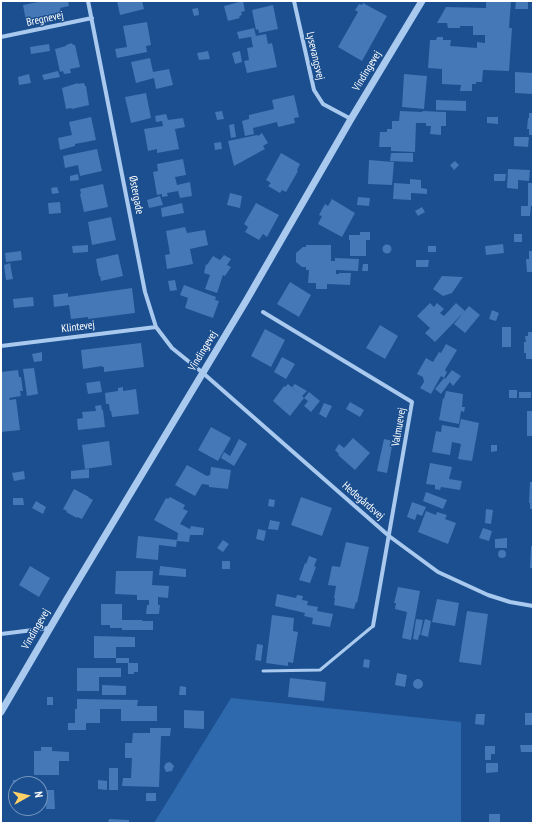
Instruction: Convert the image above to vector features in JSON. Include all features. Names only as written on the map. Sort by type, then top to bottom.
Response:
[{"type":"street","name":"Østergade","points":[[88,1],[145,292],[156,327],[172,348],[203,373]]},
{"type":"street","name":"Lysevangsvej","points":[[294,1],[314,90],[323,104],[350,119]]},
{"type":"street","name":"Vindingevej","points":[[1,712],[49,628],[246,301],[350,119],[422,1]]},
{"type":"street","name":"Bregnevej","points":[[1,37],[92,18]]},
{"type":"street","name":"Valmuevej","points":[[263,312],[412,402],[373,626]]},
{"type":"street","name":"Klintevej","points":[[1,346],[156,327]]},
{"type":"street","name":"Hedegårdsvej","points":[[203,373],[389,536],[438,572],[488,595],[510,602],[533,606]]},
{"type":"street","points":[[1,634],[49,628]]},
{"type":"lane","points":[[263,671],[320,670],[373,626]]},
{"type":"shaded area","points":[[231,698],[461,722],[461,823],[154,823]]},
{"type":"building","points":[[43,1],[68,1],[69,6],[60,8],[62,14],[26,21],[23,5]]},
{"type":"building","points":[[117,1],[142,1],[144,9],[120,15]]},
{"type":"building","points":[[243,1],[245,11],[241,12],[242,15],[239,16],[240,18],[228,21],[224,6]]},
{"type":"building","points":[[486,1],[511,1],[509,28],[512,28],[509,71],[483,70],[482,82],[472,84],[472,91],[460,91],[461,85],[442,84],[442,69],[428,68],[430,40],[436,40],[437,37],[443,37],[443,40],[451,40],[450,46],[477,48],[477,42],[485,43],[485,35],[473,35],[473,26],[448,28],[447,23],[437,23],[446,7],[486,8]]},
{"type":"building","points":[[516,1],[528,1],[528,9],[515,9]]},
{"type":"building","points":[[363,3],[387,16],[362,61],[338,47],[358,12],[355,10],[359,4],[362,5]]},
{"type":"building","points":[[273,5],[278,29],[259,33],[258,29],[256,30],[252,10]]},
{"type":"building","points":[[198,8],[199,15],[194,16],[192,9]]},
{"type":"building","points":[[147,22],[151,45],[146,46],[147,52],[117,58],[115,49],[127,47],[123,26]]},
{"type":"building","points":[[254,28],[256,36],[239,39],[237,32]]},
{"type":"building","points":[[266,34],[268,44],[272,43],[277,67],[247,73],[244,61],[249,60],[247,48],[253,47],[251,37]]},
{"type":"building","points":[[72,43],[75,45],[80,67],[70,69],[71,73],[64,74],[63,71],[60,72],[55,49]]},
{"type":"building","points":[[49,44],[50,51],[31,54],[30,47]]},
{"type":"building","points":[[208,51],[210,59],[199,60],[197,53]]},
{"type":"building","points":[[240,51],[242,62],[235,64],[232,53]]},
{"type":"building","points":[[150,58],[153,72],[169,69],[173,85],[156,89],[154,78],[136,83],[131,62]]},
{"type":"building","points":[[58,71],[60,77],[44,80],[42,75]]},
{"type":"building","points":[[515,72],[533,73],[533,94],[515,93]]},
{"type":"building","points":[[29,74],[31,83],[19,85],[18,77]]},
{"type":"building","points":[[404,74],[427,76],[424,109],[402,107]]},
{"type":"building","points":[[78,83],[84,83],[86,86],[89,105],[66,109],[62,88]]},
{"type":"building","points":[[146,93],[151,118],[131,123],[125,97]]},
{"type":"building","points":[[294,95],[299,117],[294,118],[295,123],[278,127],[277,122],[253,128],[254,134],[245,136],[242,121],[249,119],[249,115],[274,109],[272,100]]},
{"type":"building","points":[[436,100],[466,101],[466,111],[436,110]]},
{"type":"building","points":[[222,111],[224,119],[217,120],[215,112]]},
{"type":"building","points":[[400,111],[446,112],[446,126],[441,126],[441,135],[430,134],[431,126],[426,126],[426,123],[416,123],[415,152],[391,151],[391,147],[379,147],[380,132],[387,132],[387,129],[392,129],[392,121],[399,121]]},
{"type":"building","points":[[529,113],[533,113],[533,135],[529,135],[529,129],[527,129]]},
{"type":"building","points":[[166,114],[168,120],[183,118],[185,127],[175,129],[179,149],[157,153],[157,149],[148,151],[144,129],[163,126],[162,121],[156,122],[155,116]]},
{"type":"building","points":[[91,117],[96,140],[75,144],[75,146],[60,150],[58,138],[72,135],[69,122]]},
{"type":"building","points":[[487,117],[498,117],[498,124],[487,123]]},
{"type":"building","points":[[234,124],[236,137],[231,138],[229,125]]},
{"type":"building","points":[[262,133],[268,143],[263,146],[265,149],[234,166],[228,141],[258,136]]},
{"type":"building","points":[[514,137],[529,137],[528,147],[514,146]]},
{"type":"building","points":[[221,142],[222,149],[215,150],[214,143]]},
{"type":"building","points":[[97,149],[102,171],[80,176],[78,165],[65,168],[63,156]]},
{"type":"building","points":[[281,153],[300,164],[297,170],[298,171],[286,192],[282,190],[280,193],[268,186],[271,183],[266,180]]},
{"type":"building","points":[[391,153],[413,153],[413,162],[390,161]]},
{"type":"building","points":[[183,159],[186,175],[175,177],[177,185],[190,182],[192,196],[180,198],[178,191],[167,193],[168,196],[162,197],[162,194],[157,195],[153,172],[158,171],[157,164]]},
{"type":"building","points":[[369,160],[394,162],[392,185],[368,184]]},
{"type":"building","points":[[455,161],[459,165],[454,170],[450,165]]},
{"type":"building","points":[[508,169],[530,170],[529,181],[518,180],[518,189],[507,188]]},
{"type":"building","points":[[78,174],[79,180],[70,181],[70,176]]},
{"type":"building","points":[[494,174],[506,174],[505,181],[494,181]]},
{"type":"building","points":[[410,179],[421,180],[421,188],[427,189],[427,194],[411,193],[411,200],[393,199],[394,183],[410,184]]},
{"type":"building","points":[[528,183],[533,183],[533,206],[531,206],[530,216],[521,216],[521,206],[528,206]]},
{"type":"building","points":[[103,184],[108,207],[84,212],[80,189]]},
{"type":"building","points":[[57,187],[59,193],[52,194],[51,188]]},
{"type":"building","points":[[230,193],[242,196],[240,208],[227,205]]},
{"type":"building","points":[[160,196],[163,205],[149,208],[147,200]]},
{"type":"building","points":[[358,197],[370,198],[369,206],[357,205]]},
{"type":"building","points":[[332,199],[355,213],[342,237],[318,224],[322,216],[319,215],[325,204],[328,206]]},
{"type":"building","points":[[60,202],[61,213],[49,214],[48,203]]},
{"type":"building","points":[[182,203],[184,213],[162,217],[161,208]]},
{"type":"building","points":[[256,203],[279,215],[267,237],[263,234],[259,240],[245,232],[248,227],[244,224]]},
{"type":"building","points":[[422,207],[425,212],[418,216],[415,211]]},
{"type":"building","points":[[111,217],[116,240],[92,245],[88,222]]},
{"type":"building","points":[[185,227],[187,233],[205,230],[208,245],[190,249],[193,264],[167,269],[165,255],[170,254],[166,231]]},
{"type":"building","points":[[360,232],[370,232],[370,240],[366,240],[366,256],[350,256],[349,235],[360,235]]},
{"type":"building","points":[[514,234],[522,234],[522,242],[514,242]]},
{"type":"building","points":[[503,244],[504,253],[486,255],[485,246]]},
{"type":"building","points":[[88,245],[88,252],[73,253],[72,246]]},
{"type":"building","points":[[306,245],[331,245],[331,261],[335,261],[335,258],[359,259],[358,271],[336,270],[336,274],[351,273],[350,285],[327,284],[327,289],[316,289],[316,283],[308,283],[309,270],[306,270],[306,267],[302,267],[296,262],[296,253],[303,247],[306,247]]},
{"type":"building","points":[[385,245],[389,245],[391,249],[389,253],[385,253],[383,251],[383,247]]},
{"type":"building","points":[[428,246],[436,246],[436,252],[428,252]]},
{"type":"building","points":[[21,251],[22,260],[6,262],[5,253]]},
{"type":"building","points":[[529,251],[533,251],[533,272],[527,272],[526,259],[529,259]]},
{"type":"building","points":[[118,254],[123,276],[101,281],[96,259]]},
{"type":"building","points":[[224,255],[231,259],[227,265],[231,267],[225,276],[223,275],[217,293],[205,289],[210,275],[204,273],[206,264],[207,265],[213,256],[220,260]]},
{"type":"building","points":[[416,260],[429,260],[428,267],[416,267]]},
{"type":"building","points":[[10,263],[13,279],[6,280],[4,265]]},
{"type":"building","points":[[363,264],[368,264],[368,271],[362,271]]},
{"type":"building","points":[[442,276],[463,277],[452,293],[443,296],[433,289]]},
{"type":"building","points":[[175,280],[177,290],[170,291],[168,281]]},
{"type":"building","points":[[290,282],[311,295],[299,317],[277,304]]},
{"type":"building","points":[[184,285],[216,297],[215,300],[219,301],[213,318],[185,308],[188,298],[180,295]]},
{"type":"building","points":[[132,288],[135,313],[88,319],[88,317],[71,319],[69,305],[54,307],[53,295],[68,293],[68,297]]},
{"type":"building","points":[[33,297],[34,306],[14,308],[13,299]]},
{"type":"building","points":[[430,303],[434,307],[437,303],[444,309],[440,313],[444,316],[456,303],[465,311],[435,342],[425,333],[430,328],[417,316]]},
{"type":"building","points":[[469,306],[480,315],[465,333],[454,324]]},
{"type":"building","points":[[492,310],[499,313],[496,321],[489,319]]},
{"type":"building","points":[[380,325],[398,336],[385,359],[366,348]]},
{"type":"building","points":[[502,327],[511,327],[511,347],[502,347]]},
{"type":"building","points":[[265,329],[285,340],[271,367],[251,356]]},
{"type":"building","points":[[528,332],[533,332],[533,359],[526,359],[526,353],[524,353],[524,342],[526,342],[525,336],[528,336]]},
{"type":"building","points":[[141,343],[144,367],[104,372],[104,367],[102,366],[83,369],[81,350]]},
{"type":"building","points":[[446,344],[457,350],[445,370],[447,372],[444,378],[441,376],[431,394],[420,388],[424,382],[423,377],[417,374],[426,358],[433,362],[439,352],[441,353]]},
{"type":"building","points":[[42,352],[42,361],[34,362],[32,354]]},
{"type":"building","points":[[282,357],[295,364],[286,379],[274,372]]},
{"type":"building","points":[[34,368],[38,394],[27,396],[23,369]]},
{"type":"building","points":[[18,370],[19,377],[21,377],[23,391],[20,391],[21,396],[9,398],[10,400],[16,399],[20,430],[1,432],[1,372]]},
{"type":"building","points":[[452,370],[461,376],[453,386],[450,382],[441,394],[435,389]]},
{"type":"building","points":[[100,381],[102,392],[88,394],[86,383]]},
{"type":"building","points":[[288,384],[300,394],[292,387],[295,384],[307,391],[302,396],[304,398],[290,416],[273,401],[284,386],[285,387]]},
{"type":"building","points":[[123,387],[123,391],[136,389],[139,414],[112,417],[109,404],[106,404],[105,393],[118,391],[118,388]]},
{"type":"building","points":[[509,390],[517,390],[517,398],[509,398]]},
{"type":"building","points":[[446,391],[463,394],[462,407],[465,407],[464,412],[461,411],[459,424],[439,420],[443,398],[444,399]]},
{"type":"building","points":[[309,392],[320,401],[311,412],[304,406],[308,401],[304,398]]},
{"type":"building","points":[[519,392],[531,392],[531,398],[519,398]]},
{"type":"building","points":[[350,402],[364,410],[360,417],[346,409]]},
{"type":"building","points":[[324,403],[332,406],[326,418],[319,414]]},
{"type":"building","points":[[101,405],[105,427],[78,430],[77,419],[83,418],[82,412],[96,411],[95,406]]},
{"type":"building","points":[[527,411],[533,411],[533,436],[527,436]]},
{"type":"building","points":[[461,419],[479,423],[472,461],[458,459],[461,444],[452,442],[450,455],[432,452],[436,431],[441,432],[442,425],[459,428]]},
{"type":"building","points":[[211,427],[231,438],[218,461],[198,450]]},
{"type":"building","points":[[353,438],[370,453],[355,470],[338,455],[339,454],[335,450],[339,444],[344,448]]},
{"type":"building","points":[[239,439],[247,444],[234,466],[221,458],[224,452],[230,456]]},
{"type":"building","points":[[384,439],[393,441],[387,473],[377,471]]},
{"type":"building","points":[[109,441],[112,465],[85,469],[82,445]]},
{"type":"building","points":[[491,445],[497,445],[497,451],[491,452]]},
{"type":"building","points":[[430,463],[452,467],[449,479],[462,481],[460,490],[441,487],[440,490],[435,489],[435,485],[426,484]]},
{"type":"building","points":[[187,465],[207,476],[210,475],[211,467],[231,470],[228,489],[209,487],[209,485],[202,484],[195,496],[175,485]]},
{"type":"building","points":[[89,469],[89,478],[71,479],[71,471]]},
{"type":"building","points":[[24,471],[25,479],[14,481],[12,473]]},
{"type":"building","points":[[530,482],[533,482],[533,509],[530,509],[529,503]]},
{"type":"building","points":[[74,489],[93,500],[82,519],[77,518],[63,509]]},
{"type":"building","points":[[426,492],[447,500],[443,509],[423,501]]},
{"type":"building","points":[[170,497],[185,505],[183,509],[188,511],[180,524],[190,529],[191,526],[204,528],[203,535],[190,535],[189,542],[177,541],[178,533],[154,520],[166,498],[168,499]]},
{"type":"building","points":[[301,497],[332,508],[322,536],[291,525]]},
{"type":"building","points":[[13,498],[23,498],[24,505],[13,505]]},
{"type":"building","points":[[269,499],[275,500],[274,507],[268,506]]},
{"type":"building","points":[[36,501],[46,507],[43,514],[32,508]]},
{"type":"building","points":[[412,502],[426,507],[422,516],[417,514],[415,520],[407,517]]},
{"type":"building","points":[[486,509],[493,510],[491,524],[485,523]]},
{"type":"building","points":[[426,511],[436,515],[437,512],[447,515],[445,519],[456,523],[448,544],[418,532]]},
{"type":"building","points":[[270,520],[280,522],[278,530],[268,529]]},
{"type":"building","points":[[483,528],[492,531],[489,541],[479,538]]},
{"type":"building","points":[[258,529],[266,531],[264,541],[256,539]]},
{"type":"building","points":[[138,536],[177,540],[176,547],[159,545],[158,560],[136,558]]},
{"type":"building","points":[[507,538],[507,548],[495,548],[495,539]]},
{"type":"building","points":[[223,540],[229,544],[223,552],[217,548]]},
{"type":"building","points":[[346,542],[369,547],[357,603],[356,602],[354,609],[334,605],[336,586],[328,585],[332,566],[340,567]]},
{"type":"building","points":[[531,546],[533,546],[533,568],[530,568]]},
{"type":"building","points":[[502,550],[505,551],[505,557],[502,558],[499,557],[498,554],[499,551]]},
{"type":"building","points":[[309,556],[317,559],[314,566],[316,567],[310,583],[299,580]]},
{"type":"building","points":[[222,561],[230,561],[230,569],[222,569]]},
{"type":"building","points":[[30,566],[50,578],[39,597],[19,585]]},
{"type":"building","points":[[160,566],[186,569],[186,577],[159,575]]},
{"type":"building","points":[[116,571],[153,571],[152,585],[169,586],[168,598],[158,597],[158,605],[160,605],[159,614],[146,614],[149,600],[137,600],[137,595],[115,594]]},
{"type":"building","points":[[398,587],[420,591],[411,640],[402,638],[407,612],[395,609],[396,603],[394,603]]},
{"type":"building","points":[[277,594],[296,598],[297,595],[303,596],[302,600],[308,601],[307,605],[318,607],[317,611],[333,614],[330,627],[312,624],[313,618],[304,616],[305,613],[275,606]]},
{"type":"building","points":[[437,599],[459,603],[455,626],[432,622]]},
{"type":"building","points":[[101,604],[122,604],[122,620],[153,621],[153,630],[122,630],[122,628],[110,628],[110,625],[101,625]]},
{"type":"building","points":[[467,611],[488,614],[481,665],[459,662]]},
{"type":"building","points":[[272,615],[294,618],[293,631],[298,632],[293,663],[288,662],[288,666],[266,663]]},
{"type":"building","points":[[416,619],[423,620],[418,640],[413,639]]},
{"type":"building","points":[[425,619],[431,621],[428,637],[421,635]]},
{"type":"building","points":[[94,636],[135,637],[135,647],[116,647],[116,658],[94,658]]},
{"type":"building","points":[[257,644],[263,645],[261,661],[255,660]]},
{"type":"building","points":[[116,658],[129,658],[129,663],[116,663]]},
{"type":"building","points":[[364,659],[370,660],[369,668],[363,667]]},
{"type":"building","points":[[128,663],[138,663],[138,672],[128,674]]},
{"type":"building","points":[[77,668],[121,668],[121,677],[99,677],[99,691],[77,691]]},
{"type":"building","points":[[397,673],[407,675],[405,687],[395,685]]},
{"type":"building","points":[[290,678],[326,682],[324,701],[288,697]]},
{"type":"building","points":[[416,679],[420,679],[423,684],[420,689],[416,689],[413,686],[413,682]]},
{"type":"building","points":[[102,685],[126,686],[126,695],[102,695]]},
{"type":"building","points":[[180,686],[186,687],[186,695],[179,695]]},
{"type":"building","points":[[47,697],[53,697],[53,705],[47,705]]},
{"type":"building","points":[[77,699],[138,700],[137,706],[157,706],[157,721],[121,721],[121,709],[100,709],[100,723],[86,723],[86,730],[68,730],[68,723],[75,723]]},
{"type":"building","points":[[184,710],[204,711],[204,729],[184,728]]},
{"type":"building","points":[[525,713],[533,713],[533,725],[525,725]]},
{"type":"building","points":[[476,714],[485,714],[484,725],[475,724]]},
{"type":"building","points":[[150,728],[171,728],[170,736],[161,736],[159,787],[122,786],[123,778],[131,778],[132,758],[125,758],[125,743],[132,743],[133,733],[150,733]]},
{"type":"building","points":[[520,745],[533,745],[533,752],[521,752]]},
{"type":"building","points":[[485,746],[495,746],[495,754],[491,754],[491,760],[485,760]]},
{"type":"building","points":[[41,747],[52,747],[52,751],[69,752],[69,761],[59,761],[59,775],[34,775],[34,751],[41,751]]},
{"type":"building","points":[[170,762],[174,766],[172,771],[166,772],[164,767],[166,763]]},
{"type":"building","points":[[486,763],[498,763],[498,772],[486,773]]},
{"type":"building","points":[[109,768],[118,768],[118,790],[109,790]]},
{"type":"building","points":[[98,780],[107,781],[107,790],[98,789]]},
{"type":"building","points":[[48,790],[54,790],[55,809],[48,809]]},
{"type":"building","points":[[146,793],[156,793],[156,801],[146,801]]},
{"type":"building","points":[[489,814],[500,814],[500,823],[489,823]]},
{"type":"building","points":[[109,819],[129,820],[129,823],[108,823]]}]
